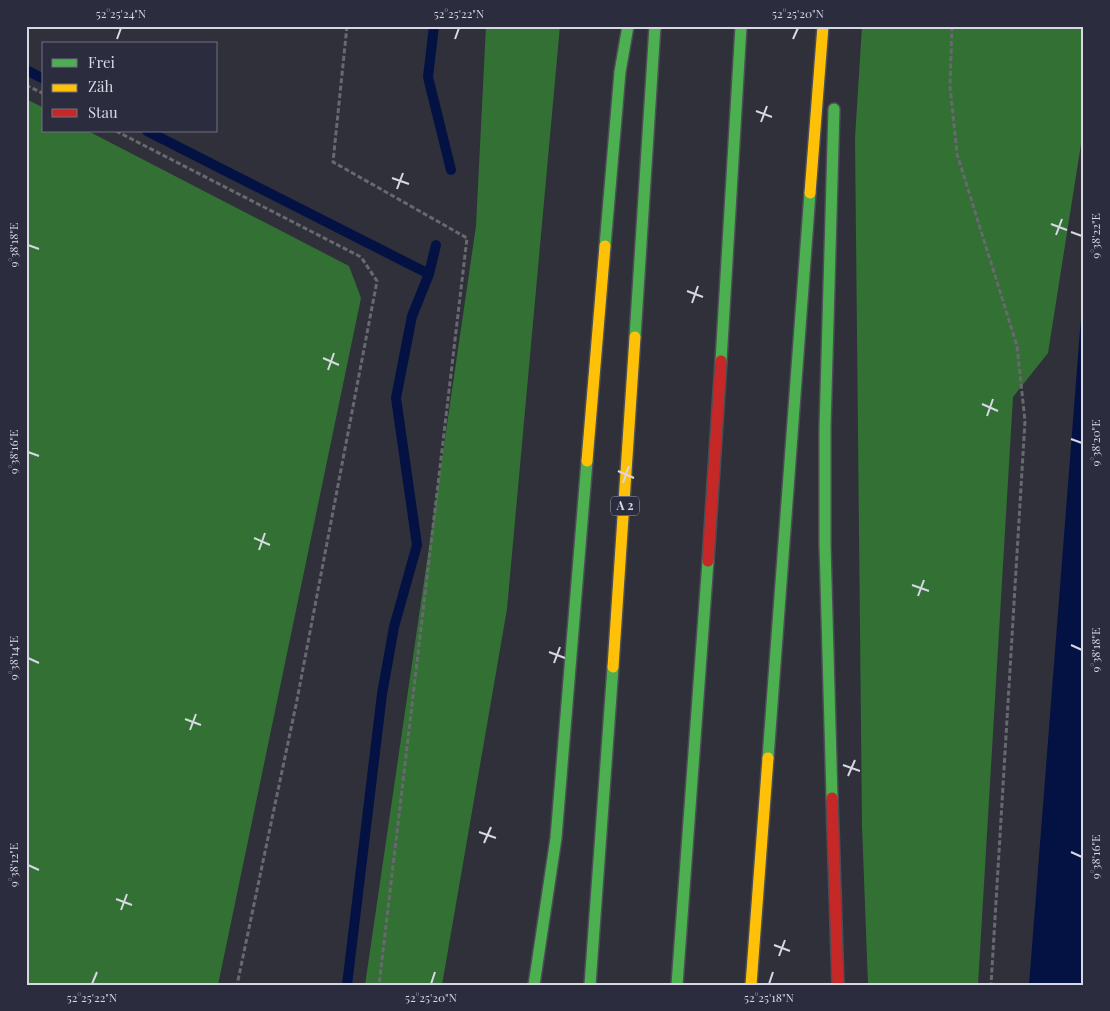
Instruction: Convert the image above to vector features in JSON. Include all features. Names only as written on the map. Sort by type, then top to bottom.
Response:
[{"type":"highway","points":[[534,985],[556,838],[620,72],[628,26]]},
{"type":"highway","name":"A 2","points":[[590,985],[625,512],[655,26]]},
{"type":"highway","points":[[676,985],[711,516],[741,26]]},
{"type":"highway","points":[[751,985],[823,26]]},
{"type":"highway","points":[[835,95],[825,438],[825,545],[838,985]]},
{"type":"path","points":[[347,26],[333,162],[467,238],[379,985]]},
{"type":"path","points":[[952,26],[950,86],[958,154],[1017,346],[1025,421],[991,985]]},
{"type":"path","points":[[26,84],[42,93]]},
{"type":"path","points":[[118,132],[361,257],[377,281],[295,710],[237,985]]},
{"type":"green space","points":[[486,26],[560,26],[507,609],[442,985],[365,985],[476,226]]},
{"type":"green space","points":[[862,26],[1084,26],[1084,125],[1048,353],[1013,397],[978,985],[868,985],[862,826],[855,138]]},
{"type":"green space","points":[[26,99],[42,107],[42,132],[90,132],[349,266],[361,298],[218,985],[26,985]]},
{"type":"shaded area","points":[[1084,279],[1084,985],[1029,985]]},
{"type":"waterway","points":[[434,26],[428,77],[451,170]]},
{"type":"waterway","points":[[26,70],[42,78]]},
{"type":"waterway","points":[[149,132],[429,274],[412,316],[396,398],[417,545],[394,627],[382,694],[347,985]]},
{"type":"waterway","points":[[429,274],[436,245]]},
{"type":"traffic: fast","points":[[605,246],[620,72],[628,26]]},
{"type":"traffic: fast","points":[[635,337],[655,26]]},
{"type":"traffic: fast","points":[[721,361],[741,26]]},
{"type":"traffic: fast","points":[[832,798],[825,545],[825,428],[834,109]]},
{"type":"traffic: fast","points":[[768,758],[810,193]]},
{"type":"traffic: fast","points":[[534,985],[556,838],[587,461]]},
{"type":"traffic: fast","points":[[677,985],[708,561]]},
{"type":"traffic: fast","points":[[590,985],[613,667]]},
{"type":"traffic: slow","points":[[810,193],[823,26]]},
{"type":"traffic: slow","points":[[587,461],[605,246]]},
{"type":"traffic: slow","points":[[613,667],[635,337]]},
{"type":"traffic: slow","points":[[751,985],[768,758]]},
{"type":"traffic: jam","points":[[708,561],[721,361]]},
{"type":"traffic: jam","points":[[832,798],[838,985]]}]
